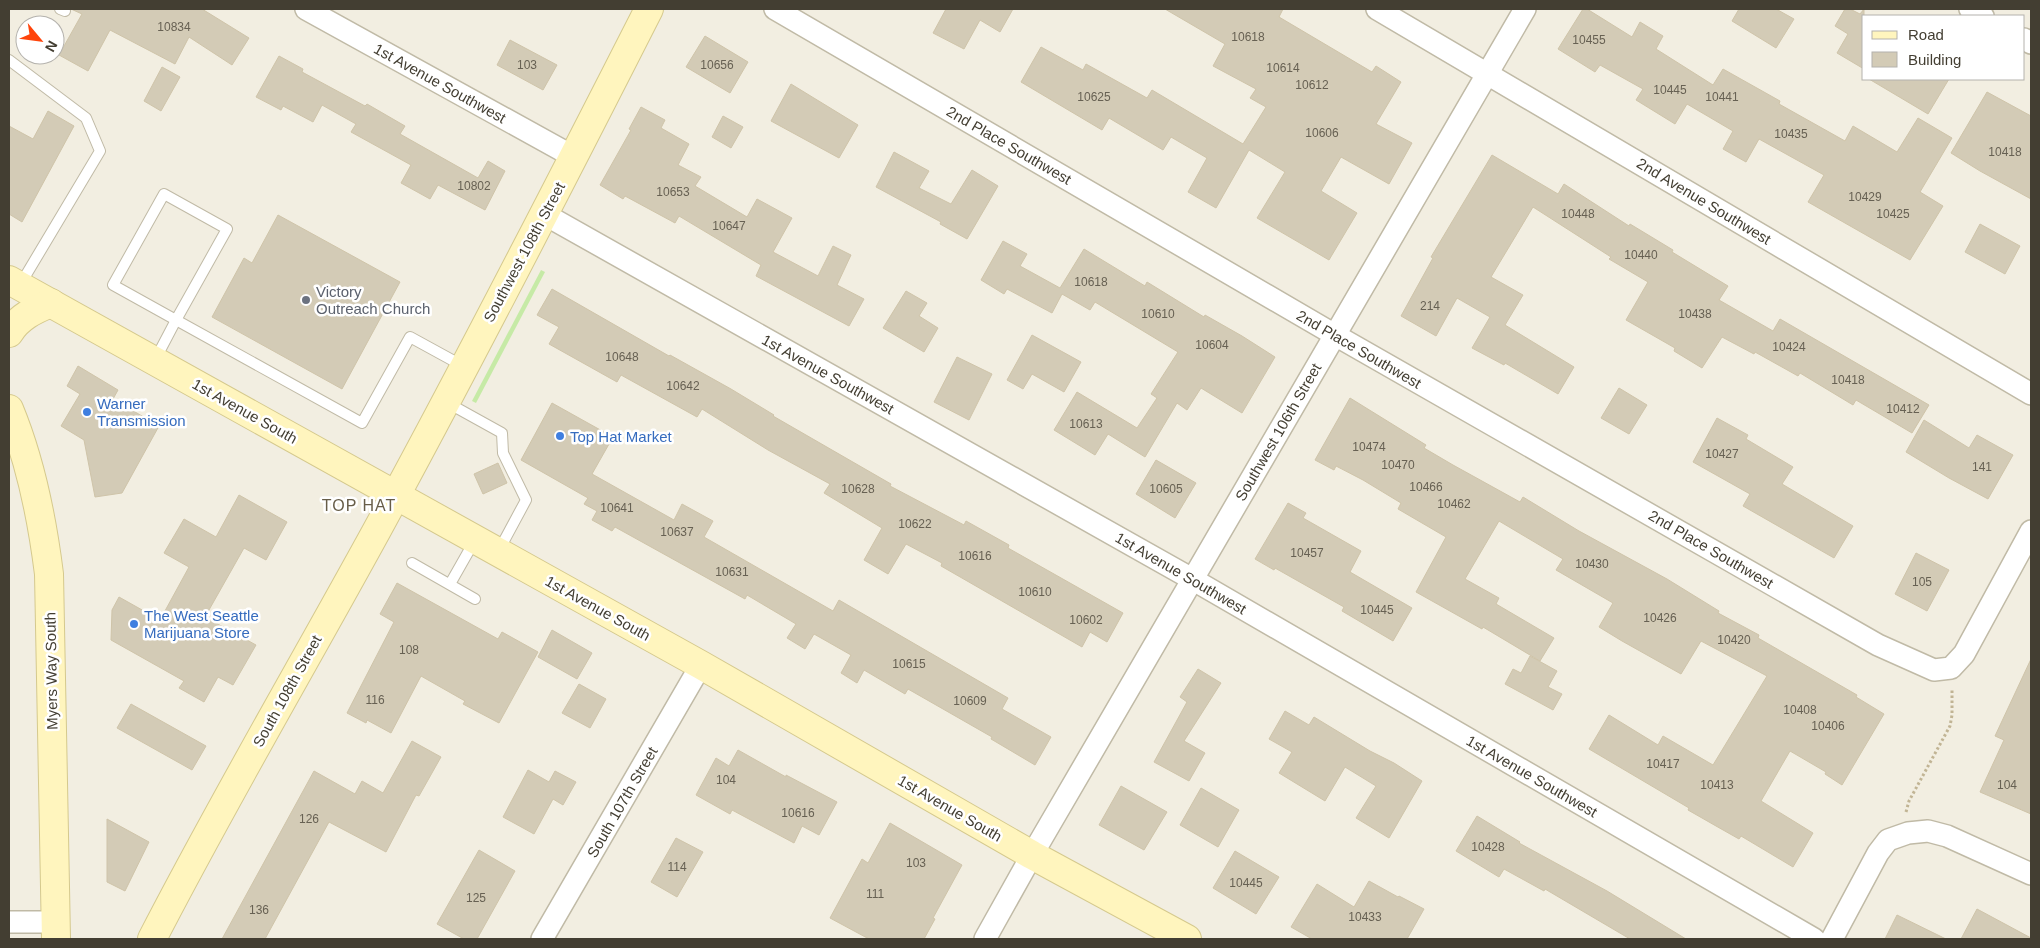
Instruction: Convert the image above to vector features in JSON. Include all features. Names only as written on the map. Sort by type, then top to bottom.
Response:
[{"type":"street","name":"1st Avenue Southwest","points":[[306,9],[574,157]]},
{"type":"street","name":"Southwest 108th Street","points":[[396,494],[574,157],[649,9]]},
{"type":"street","name":"2nd Place Southwest","points":[[775,9],[1334,335],[1878,644],[1934,670],[1950,668]]},
{"type":"street","name":"2nd Avenue Southwest","points":[[1377,9],[2031,394]]},
{"type":"street","name":"Southwest 106th Street","points":[[985,939],[1192,579],[1525,9]]},
{"type":"street","points":[[1970,9],[1981,15]]},
{"type":"street","name":"1st Avenue Southwest","points":[[544,214],[1192,579],[1814,939]]},
{"type":"street","name":"1st Avenue South","points":[[14,283],[396,494],[1032,855],[1187,939]]},
{"type":"street","points":[[9,333],[14,324],[31,311],[51,303]]},
{"type":"street","name":"Myers Way South","points":[[9,409],[37,496],[49,574],[56,930]]},
{"type":"street","name":"South 108th Street","points":[[152,939],[396,494]]},
{"type":"street","points":[[1950,668],[1964,654],[2031,531]]},
{"type":"street","name":"South 107th Street","points":[[542,939],[701,666]]},
{"type":"street","points":[[1832,939],[1878,853],[1888,840],[1908,833],[1928,831],[1947,836],[2031,874]]},
{"type":"street","name":"South 108th Street","points":[[142,939],[179,887]]},
{"type":"street","points":[[9,922],[56,930]]},
{"type":"lane","points":[[9,60],[86,118],[100,151],[14,283]]},
{"type":"lane","points":[[154,360],[176,320],[227,229],[164,194],[113,285],[176,320],[362,423],[410,337],[463,366]]},
{"type":"lane","points":[[445,402],[502,432],[503,453],[526,500],[450,584]]},
{"type":"lane","points":[[412,563],[475,598]]},
{"type":"path","points":[[1908,833],[1904,816],[1908,801],[1950,726],[1952,715],[1950,668]]},
{"type":"green space","points":[[541,270],[545,272],[476,403],[472,401]]},
{"type":"building","points":[[71,9],[202,9],[249,38],[232,65],[189,37],[175,64],[110,30],[88,71],[65,58],[65,44],[82,14]]},
{"type":"building","points":[[946,9],[1013,9],[1000,32],[980,20],[964,49],[933,33]]},
{"type":"building","points":[[1165,9],[1283,9],[1279,17],[1372,72],[1376,66],[1401,82],[1376,124],[1412,143],[1389,184],[1341,157],[1321,191],[1357,213],[1329,260],[1257,218],[1285,172],[1249,150],[1216,208],[1188,192],[1207,158],[1171,137],[1163,150],[1109,118],[1102,130],[1021,82],[1041,47],[1083,70],[1086,64],[1147,98],[1152,90],[1243,144],[1266,107],[1250,98],[1256,89],[1213,66],[1225,44]]},
{"type":"building","points":[[1583,9],[1587,9],[1632,37],[1640,22],[1663,36],[1656,49],[1713,85],[1723,69],[1780,101],[1779,104],[1845,141],[1853,126],[1897,152],[1918,118],[1952,138],[1920,192],[1943,206],[1910,260],[1808,202],[1824,175],[1759,139],[1746,162],[1723,149],[1733,131],[1687,104],[1675,124],[1636,100],[1643,89],[1600,65],[1595,72],[1558,49]]},
{"type":"building","points":[[1739,9],[1776,9],[1794,19],[1776,48],[1732,21]]},
{"type":"building","points":[[1845,9],[1850,9],[1860,14],[1864,9],[1864,15],[1862,15],[1862,68],[1837,53],[1848,34],[1835,26]]},
{"type":"building","points":[[705,36],[748,62],[730,93],[686,67]]},
{"type":"building","points":[[510,40],[557,65],[543,90],[497,65]]},
{"type":"building","points":[[279,56],[303,69],[302,72],[365,106],[367,104],[405,126],[400,134],[478,178],[488,161],[505,171],[485,210],[438,185],[430,199],[401,183],[411,165],[351,132],[356,124],[322,105],[313,122],[283,106],[281,110],[256,97]]},
{"type":"building","points":[[162,67],[180,77],[161,111],[144,101]]},
{"type":"building","points":[[1871,80],[1948,80],[1928,114]]},
{"type":"building","points":[[791,84],[858,125],[839,158],[771,121]]},
{"type":"building","points":[[1987,92],[2031,116],[2031,199],[1951,153]]},
{"type":"building","points":[[641,107],[665,120],[661,128],[689,144],[678,165],[701,177],[695,186],[747,217],[757,199],[792,218],[773,252],[818,276],[833,246],[851,255],[837,285],[864,299],[849,326],[756,276],[761,265],[679,216],[675,223],[625,196],[623,199],[600,185],[631,130],[629,129]]},
{"type":"building","points":[[48,111],[74,126],[22,222],[9,214],[9,126],[33,139]]},
{"type":"building","points":[[723,116],[743,127],[731,148],[712,137]]},
{"type":"building","points":[[894,152],[929,171],[919,188],[951,204],[972,170],[998,186],[967,239],[940,224],[941,222],[876,187]]},
{"type":"building","points":[[1492,155],[1558,194],[1564,184],[1629,226],[1630,224],[1673,250],[1672,252],[1728,286],[1719,300],[1773,331],[1780,319],[1929,405],[1912,433],[1856,400],[1853,405],[1800,373],[1798,376],[1755,352],[1754,354],[1722,337],[1702,368],[1674,351],[1675,348],[1626,320],[1648,282],[1609,259],[1611,257],[1533,207],[1491,277],[1523,295],[1505,325],[1574,367],[1558,394],[1505,363],[1504,365],[1472,348],[1490,317],[1457,298],[1436,336],[1401,316],[1433,258],[1431,257]]},
{"type":"building","name":"Victory Outreach Church","points":[[278,215],[400,282],[342,389],[212,317],[244,258],[252,263]]},
{"type":"building","points":[[1980,224],[2020,246],[2005,274],[1965,252]]},
{"type":"building","points":[[1003,241],[1027,254],[1020,266],[1060,288],[1084,249],[1145,286],[1147,282],[1275,357],[1242,413],[1201,388],[1187,410],[1177,403],[1145,457],[1108,434],[1095,455],[1054,430],[1077,392],[1137,428],[1157,398],[1151,394],[1178,352],[1095,302],[1090,310],[1062,294],[1052,313],[1007,289],[1004,294],[981,280]]},
{"type":"building","points":[[552,289],[731,389],[773,416],[891,484],[890,486],[964,525],[966,521],[1009,545],[1008,548],[1123,613],[1107,642],[1090,632],[1082,647],[941,566],[942,563],[906,544],[888,574],[864,560],[882,528],[824,493],[830,484],[768,450],[702,409],[697,417],[621,375],[617,382],[549,344],[559,327],[537,315]]},
{"type":"building","points":[[906,291],[927,303],[919,316],[938,328],[924,352],[883,328]]},
{"type":"building","points":[[1032,335],[1081,362],[1064,392],[1032,374],[1023,389],[1007,380]]},
{"type":"building","points":[[957,357],[992,374],[969,420],[934,402]]},
{"type":"building","points":[[78,366],[118,390],[113,399],[159,426],[122,493],[95,497],[84,440],[61,426],[80,394],[67,386]]},
{"type":"building","points":[[1619,388],[1647,405],[1629,434],[1601,418]]},
{"type":"building","points":[[1350,398],[1426,445],[1424,448],[1453,465],[1520,502],[1523,497],[1579,531],[1667,579],[1719,611],[1718,613],[1759,635],[1758,638],[1857,695],[1856,697],[1884,714],[1842,785],[1825,774],[1826,772],[1790,751],[1761,801],[1813,833],[1793,867],[1741,836],[1739,839],[1688,810],[1689,808],[1589,749],[1609,715],[1658,745],[1663,736],[1713,765],[1767,676],[1701,641],[1681,674],[1622,641],[1599,627],[1613,603],[1556,570],[1563,559],[1499,521],[1465,579],[1499,598],[1496,604],[1554,638],[1540,661],[1483,627],[1482,629],[1416,592],[1446,537],[1398,509],[1401,503],[1363,480],[1336,466],[1334,470],[1315,460]]},
{"type":"building","points":[[552,403],[613,437],[592,474],[674,520],[682,504],[713,521],[704,537],[833,611],[839,600],[1008,698],[1002,709],[1051,737],[1035,765],[991,739],[992,737],[908,689],[905,694],[864,670],[857,683],[841,673],[851,655],[814,634],[805,649],[787,638],[796,624],[747,595],[745,599],[615,527],[612,531],[592,520],[597,511],[584,504],[588,498],[521,460]]},
{"type":"building","points":[[1717,418],[1748,435],[1746,439],[1793,467],[1782,484],[1853,526],[1834,558],[1743,506],[1750,494],[1693,462]]},
{"type":"building","points":[[1924,420],[1969,448],[1977,435],[2013,455],[1988,499],[1906,452]]},
{"type":"building","points":[[1156,460],[1196,483],[1175,518],[1136,494]]},
{"type":"building","points":[[498,463],[507,483],[483,494],[474,474]]},
{"type":"building","points":[[239,495],[287,522],[266,560],[244,548],[205,617],[256,645],[233,685],[218,677],[204,702],[179,688],[184,681],[111,640],[112,610],[119,597],[160,620],[189,567],[164,553],[184,519],[216,537]]},
{"type":"building","points":[[1288,503],[1306,513],[1303,518],[1361,551],[1350,572],[1412,608],[1393,641],[1342,611],[1344,607],[1275,568],[1274,570],[1255,559]]},
{"type":"building","points":[[1916,553],[1949,570],[1927,611],[1895,594]]},
{"type":"building","points":[[397,583],[498,639],[502,632],[538,652],[499,723],[463,704],[465,701],[421,676],[391,733],[367,720],[366,723],[347,713],[394,622],[380,614]]},
{"type":"building","points":[[552,630],[592,653],[577,679],[538,657]]},
{"type":"building","points":[[1530,656],[1557,671],[1548,687],[1562,694],[1553,710],[1505,684],[1513,669],[1521,673]]},
{"type":"building","points":[[2031,659],[2031,814],[1980,792],[2004,740],[1995,736]]},
{"type":"building","points":[[1198,669],[1221,683],[1184,741],[1205,753],[1189,781],[1154,762],[1187,702],[1180,697]]},
{"type":"building","points":[[579,684],[606,699],[590,728],[562,713]]},
{"type":"building","points":[[131,704],[206,746],[192,770],[117,728]]},
{"type":"building","points":[[1285,711],[1309,725],[1314,717],[1422,781],[1389,838],[1356,818],[1376,786],[1345,767],[1325,801],[1279,773],[1292,752],[1269,739]]},
{"type":"building","points":[[412,741],[441,757],[419,796],[416,795],[386,852],[329,822],[265,939],[222,939],[314,771],[355,794],[362,781],[383,793]]},
{"type":"building","points":[[738,750],[786,777],[786,775],[837,802],[819,835],[802,826],[794,843],[732,810],[730,814],[696,795],[716,758],[729,766]]},
{"type":"building","points":[[528,770],[549,782],[555,771],[576,782],[563,805],[553,799],[534,834],[503,817]]},
{"type":"building","points":[[1121,786],[1167,812],[1144,850],[1099,825]]},
{"type":"building","points":[[1201,788],[1239,810],[1218,847],[1180,825]]},
{"type":"building","points":[[1477,816],[1519,843],[1607,891],[1686,939],[1630,939],[1545,889],[1544,891],[1504,869],[1499,877],[1456,851]]},
{"type":"building","points":[[107,819],[149,842],[125,891],[107,882]]},
{"type":"building","points":[[890,823],[962,865],[933,918],[935,919],[924,939],[869,939],[830,918],[862,859],[868,863]]},
{"type":"building","points":[[676,838],[703,852],[677,897],[651,882]]},
{"type":"building","points":[[479,850],[515,871],[477,939],[464,939],[437,924]]},
{"type":"building","points":[[1235,851],[1279,877],[1256,914],[1213,888]]},
{"type":"building","points":[[1369,881],[1424,909],[1407,939],[1312,939],[1291,927],[1317,884],[1354,907]]},
{"type":"building","points":[[1977,909],[2031,938],[2031,939],[1961,939]]},
{"type":"building","points":[[1897,915],[1946,939],[1885,939]]},
{"type":"place","name":"Victory Outreach Church","points":[[306,300]]},
{"type":"place","name":"Warner Transmission","points":[[87,412]]},
{"type":"place","name":"Top Hat Market","points":[[560,436]]},
{"type":"place","name":"The West Seattle Marijuana Store","points":[[134,624]]},
{"type":"district","name":"TOP HAT","points":[[359,505]]}]
